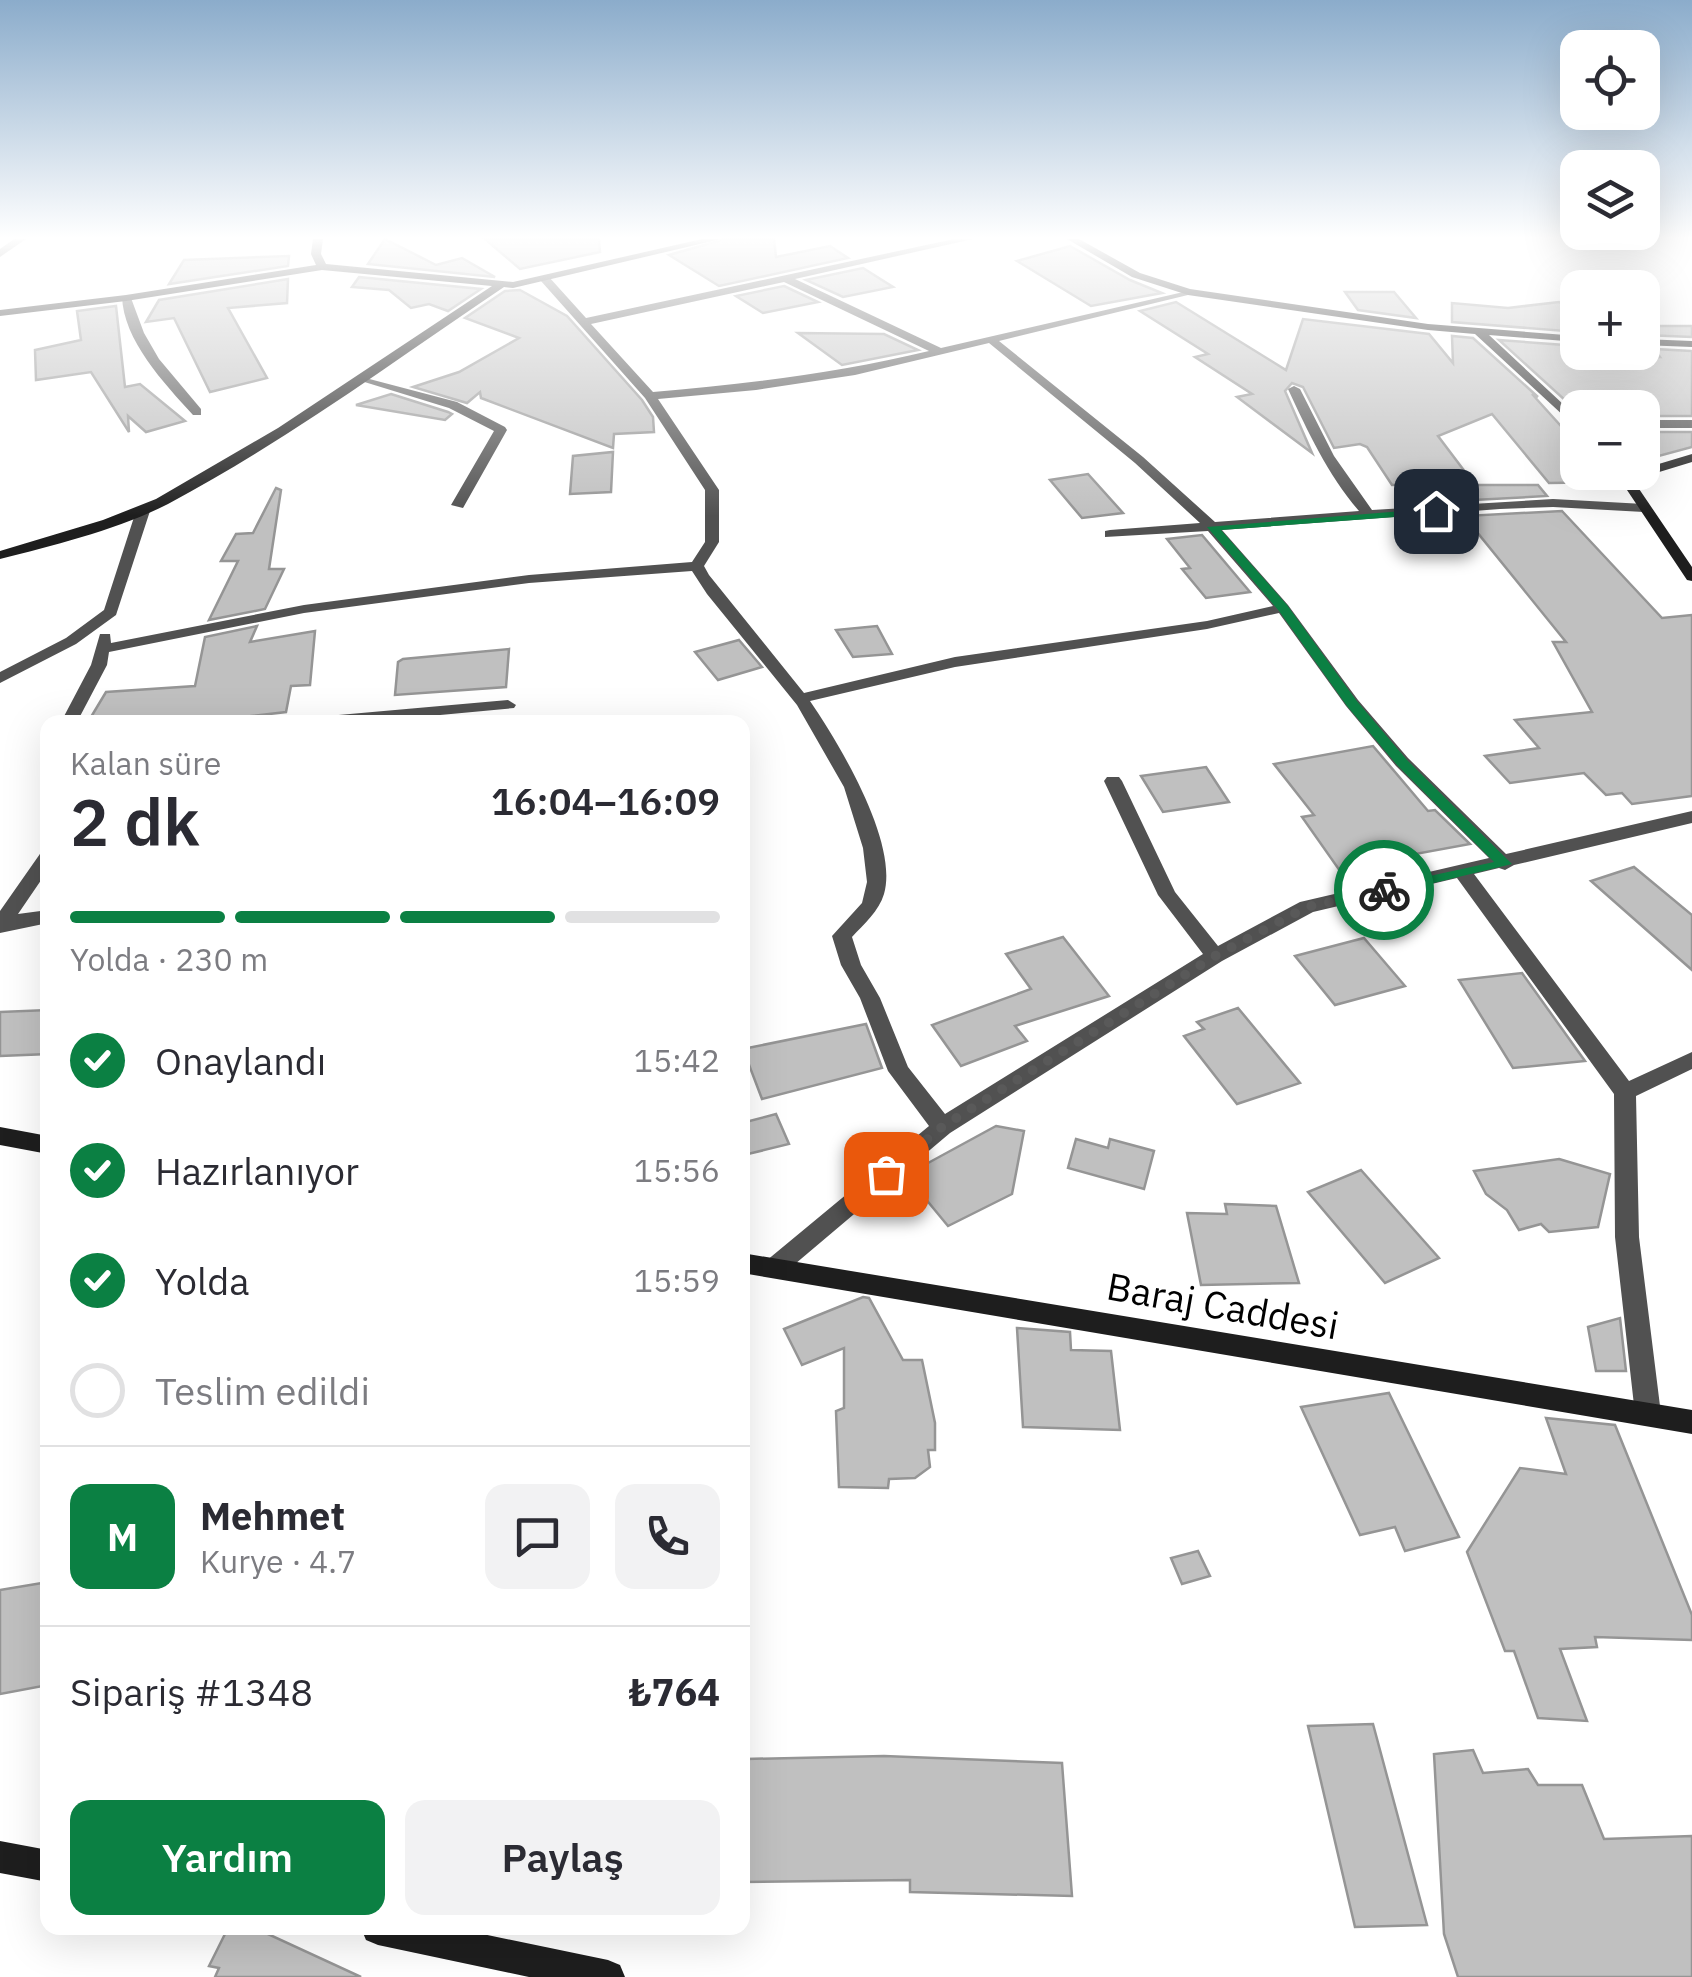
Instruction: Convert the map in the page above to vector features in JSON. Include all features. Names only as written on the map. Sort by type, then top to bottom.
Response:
[{"type":"street","points":[[135,331],[152,364],[197,412]]},
{"type":"street","points":[[0,555],[143,511],[282,431],[432,331]]},
{"type":"street","points":[[592,331],[650,396],[712,490],[712,542],[696,566]]},
{"type":"street","points":[[898,331],[943,352]]},
{"type":"street","points":[[650,396],[756,387],[855,372],[1028,331]]},
{"type":"street","points":[[1468,331],[1560,338]]},
{"type":"street","points":[[1480,333],[1560,408]]},
{"type":"street","points":[[992,340],[1139,460],[1212,527],[1283,608],[1352,703],[1402,762],[1505,864]]},
{"type":"street","points":[[1660,343],[1692,344]]},
{"type":"street","points":[[362,378],[453,405],[501,430],[458,506]]},
{"type":"street","points":[[1294,389],[1331,466],[1346,490],[1371,517]]},
{"type":"street","points":[[1660,424],[1692,424]]},
{"type":"street","points":[[1660,466],[1692,458]]},
{"type":"street","points":[[1633,490],[1692,577]]},
{"type":"street","points":[[1110,534],[1553,503],[1644,508]]},
{"type":"street","points":[[73,715],[99,665],[110,612],[143,511]]},
{"type":"street","points":[[102,649],[304,608],[528,578],[696,566]]},
{"type":"street","points":[[696,566],[708,591],[740,623],[801,698],[860,799],[876,868],[872,902],[842,936],[851,966],[870,998],[900,1071],[942,1127]]},
{"type":"street","points":[[801,698],[955,662],[1207,625],[1283,608]]},
{"type":"street","points":[[0,678],[71,641],[110,612]]},
{"type":"street","points":[[395,715],[508,705]]},
{"type":"street","points":[[1113,781],[1167,894],[1215,956]]},
{"type":"street","points":[[774,1268],[942,1127],[1215,956],[1307,907],[1692,818]]},
{"type":"street","points":[[2,924],[40,867]]},
{"type":"street","points":[[1464,873],[1625,1092],[1627,1237],[1648,1414]]},
{"type":"street","points":[[2,924],[40,917]]},
{"type":"street","points":[[1625,1092],[1692,1060]]},
{"type":"street","points":[[0,1136],[40,1144]]},
{"type":"street","name":"Baraj Caddesi","points":[[750,1264],[1692,1422]]},
{"type":"street","points":[[0,1857],[40,1864]]},
{"type":"street","points":[[411,1935],[608,1977]]},
{"type":"building","points":[[80,331],[119,331],[125,387],[140,384],[185,421],[146,432],[128,416],[129,432],[91,372],[36,380],[35,350],[81,340]]},
{"type":"building","points":[[180,331],[241,331],[267,378],[210,392]]},
{"type":"building","points":[[501,331],[581,331],[642,400],[653,417],[654,432],[614,434],[613,448],[481,398],[480,392],[467,403],[413,387],[459,372],[519,338]]},
{"type":"building","points":[[1172,331],[1223,331],[1286,370],[1299,331],[1429,334],[1453,363],[1452,336],[1473,338],[1538,397],[1532,394],[1560,425],[1560,483],[1549,483],[1492,414],[1438,436],[1475,485],[1538,485],[1547,496],[1454,501],[1441,484],[1392,485],[1367,447],[1360,444],[1334,448],[1303,387],[1292,383],[1285,391],[1312,453],[1237,397],[1252,394],[1195,357],[1208,354]]},
{"type":"building","points":[[1660,331],[1692,331],[1692,337],[1660,336]]},
{"type":"building","points":[[798,333],[884,334],[918,350],[842,365]]},
{"type":"building","points":[[1499,340],[1560,345],[1560,370],[1660,370],[1660,349],[1692,351],[1692,416],[1660,416],[1660,390],[1560,390],[1560,396]]},
{"type":"building","points":[[391,394],[452,414],[445,420],[356,405]]},
{"type":"building","points":[[1660,432],[1692,432],[1692,447],[1660,456]]},
{"type":"building","points":[[613,452],[611,492],[570,494],[573,456]]},
{"type":"building","points":[[1088,474],[1123,513],[1082,518],[1050,480]]},
{"type":"building","points":[[276,488],[281,490],[269,569],[284,569],[265,609],[209,620],[238,561],[221,561],[236,534],[253,533]]},
{"type":"building","points":[[1562,511],[1662,618],[1692,615],[1692,796],[1632,804],[1622,793],[1606,795],[1584,773],[1510,783],[1485,756],[1539,748],[1515,720],[1592,712],[1553,642],[1566,642],[1464,516]]},
{"type":"building","points":[[1202,535],[1250,592],[1206,598],[1182,569],[1190,568],[1167,539]]},
{"type":"building","points":[[257,626],[250,642],[315,631],[310,685],[291,686],[286,712],[92,715],[106,692],[195,686],[205,637]]},
{"type":"building","points":[[877,626],[892,654],[853,657],[836,630]]},
{"type":"building","points":[[739,640],[762,667],[718,680],[695,652]]},
{"type":"building","points":[[509,649],[506,687],[395,695],[398,662],[403,659]]},
{"type":"building","points":[[1373,746],[1428,811],[1435,810],[1470,844],[1404,856],[1408,861],[1340,871],[1302,817],[1314,815],[1274,764]]},
{"type":"building","points":[[1206,767],[1229,802],[1163,812],[1141,776]]},
{"type":"building","points":[[1634,867],[1692,915],[1692,970],[1591,881]]},
{"type":"building","points":[[1063,937],[1109,996],[1015,1026],[1027,1041],[961,1066],[932,1025],[1031,989],[1006,954]]},
{"type":"building","points":[[1364,938],[1405,986],[1335,1005],[1295,956]]},
{"type":"building","points":[[1522,973],[1585,1061],[1513,1068],[1459,980]]},
{"type":"building","points":[[1238,1008],[1300,1083],[1237,1104],[1184,1036],[1204,1029],[1197,1022]]},
{"type":"building","points":[[40,1010],[40,1054],[0,1056],[0,1012]]},
{"type":"building","points":[[866,1024],[882,1068],[762,1099],[750,1067],[750,1048]]},
{"type":"building","points":[[776,1114],[789,1144],[750,1154],[750,1121]]},
{"type":"building","points":[[996,1126],[1024,1131],[1012,1194],[948,1226],[906,1175]]},
{"type":"building","points":[[1076,1139],[1108,1148],[1110,1139],[1154,1151],[1144,1189],[1068,1168]]},
{"type":"building","points":[[1559,1159],[1610,1174],[1598,1227],[1549,1232],[1541,1224],[1519,1230],[1507,1210],[1486,1194],[1474,1171]]},
{"type":"building","points":[[1361,1170],[1439,1258],[1385,1283],[1308,1192]]},
{"type":"building","points":[[1225,1204],[1276,1206],[1299,1283],[1201,1285],[1187,1213],[1227,1214]]},
{"type":"building","points":[[869,1298],[903,1360],[922,1360],[935,1423],[935,1450],[928,1450],[930,1467],[915,1478],[889,1479],[888,1488],[839,1487],[836,1411],[844,1408],[844,1348],[802,1365],[784,1329]]},
{"type":"building","points":[[1620,1318],[1626,1371],[1596,1371],[1588,1327]]},
{"type":"building","points":[[1017,1328],[1070,1332],[1071,1350],[1111,1351],[1120,1430],[1023,1427]]},
{"type":"building","points":[[1389,1393],[1459,1537],[1405,1551],[1395,1527],[1360,1535],[1301,1407]]},
{"type":"building","points":[[1546,1418],[1615,1425],[1692,1615],[1692,1640],[1595,1637],[1597,1647],[1560,1649],[1587,1721],[1538,1718],[1514,1651],[1505,1651],[1467,1552],[1520,1468],[1566,1474]]},
{"type":"building","points":[[1198,1551],[1210,1576],[1182,1584],[1171,1558]]},
{"type":"building","points":[[40,1583],[40,1686],[0,1694],[0,1590]]},
{"type":"building","points":[[1373,1724],[1427,1925],[1355,1927],[1308,1726]]},
{"type":"building","points":[[1473,1750],[1483,1773],[1528,1769],[1538,1785],[1582,1785],[1604,1839],[1692,1836],[1692,1977],[1458,1977],[1444,1934],[1434,1754]]},
{"type":"building","points":[[884,1756],[1062,1763],[1072,1896],[910,1892],[910,1880],[750,1882],[750,1759]]},
{"type":"building","points":[[224,1935],[270,1935],[361,1977],[215,1977],[219,1968],[209,1966]]},
{"type":"way so far","points":[[886,1174],[942,1127],[1215,956],[1307,907],[1384,890]]},
{"type":"route","points":[[1384,890],[1505,864],[1402,762],[1352,703],[1283,608],[1212,527],[1436,511]]}]
